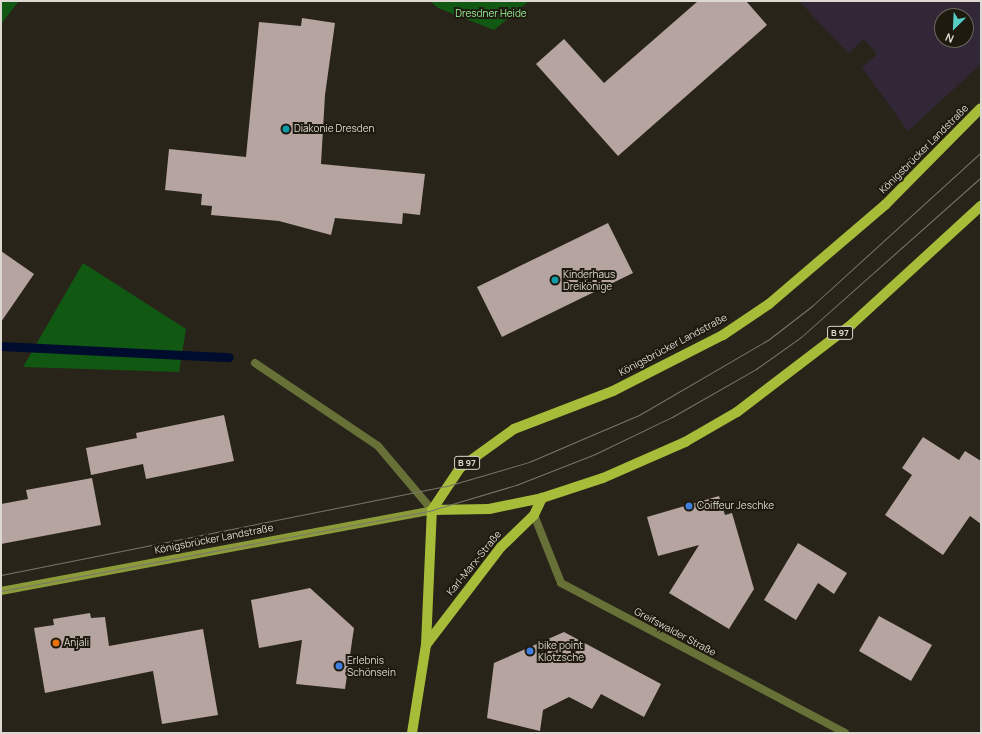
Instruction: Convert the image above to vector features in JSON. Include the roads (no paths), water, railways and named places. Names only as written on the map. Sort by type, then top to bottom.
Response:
[{"type":"main road","name":"Königsbrücker Landstraße","points":[[1,591],[432,510],[460,468],[514,429],[612,391],[723,335],[769,304],[885,205],[981,108]]},
{"type":"main road","name":"B 97","points":[[432,510],[489,509],[542,498],[603,478],[685,442],[737,412],[852,324],[981,206]]},
{"type":"main road","name":"Karl-Marx-Straße","points":[[426,645],[500,547],[534,515],[542,498]]},
{"type":"main road","name":"Karl-Marx-Straße","points":[[412,733],[426,645],[432,510]]},
{"type":"street","points":[[255,363],[378,446],[432,510]]},
{"type":"street","name":"Greifswalder Straße","points":[[534,515],[553,558],[561,583],[845,733]]},
{"type":"waterway","points":[[1,346],[229,357]]},
{"type":"tram line","points":[[1,575],[447,486],[529,462],[639,415],[768,340],[812,306],[981,152]]},
{"type":"tram line","points":[[1,591],[432,510],[516,485],[595,454],[672,417],[756,369],[801,337],[981,177]]},
{"type":"place","name":"Diakonie Dresden","points":[[286,129]]},
{"type":"place","name":"Kinderhaus Dreikönige","points":[[555,280]]},
{"type":"place","name":"Coiffeur Jeschke","points":[[689,506]]},
{"type":"place","name":"Anjali","points":[[56,643]]},
{"type":"place","name":"bike point Klotzsche","points":[[530,651]]},
{"type":"place","name":"Erlebnis Schönsein","points":[[339,666]]},
{"type":"park label","name":"Dresdner Heide","points":[[491,14]]}]
